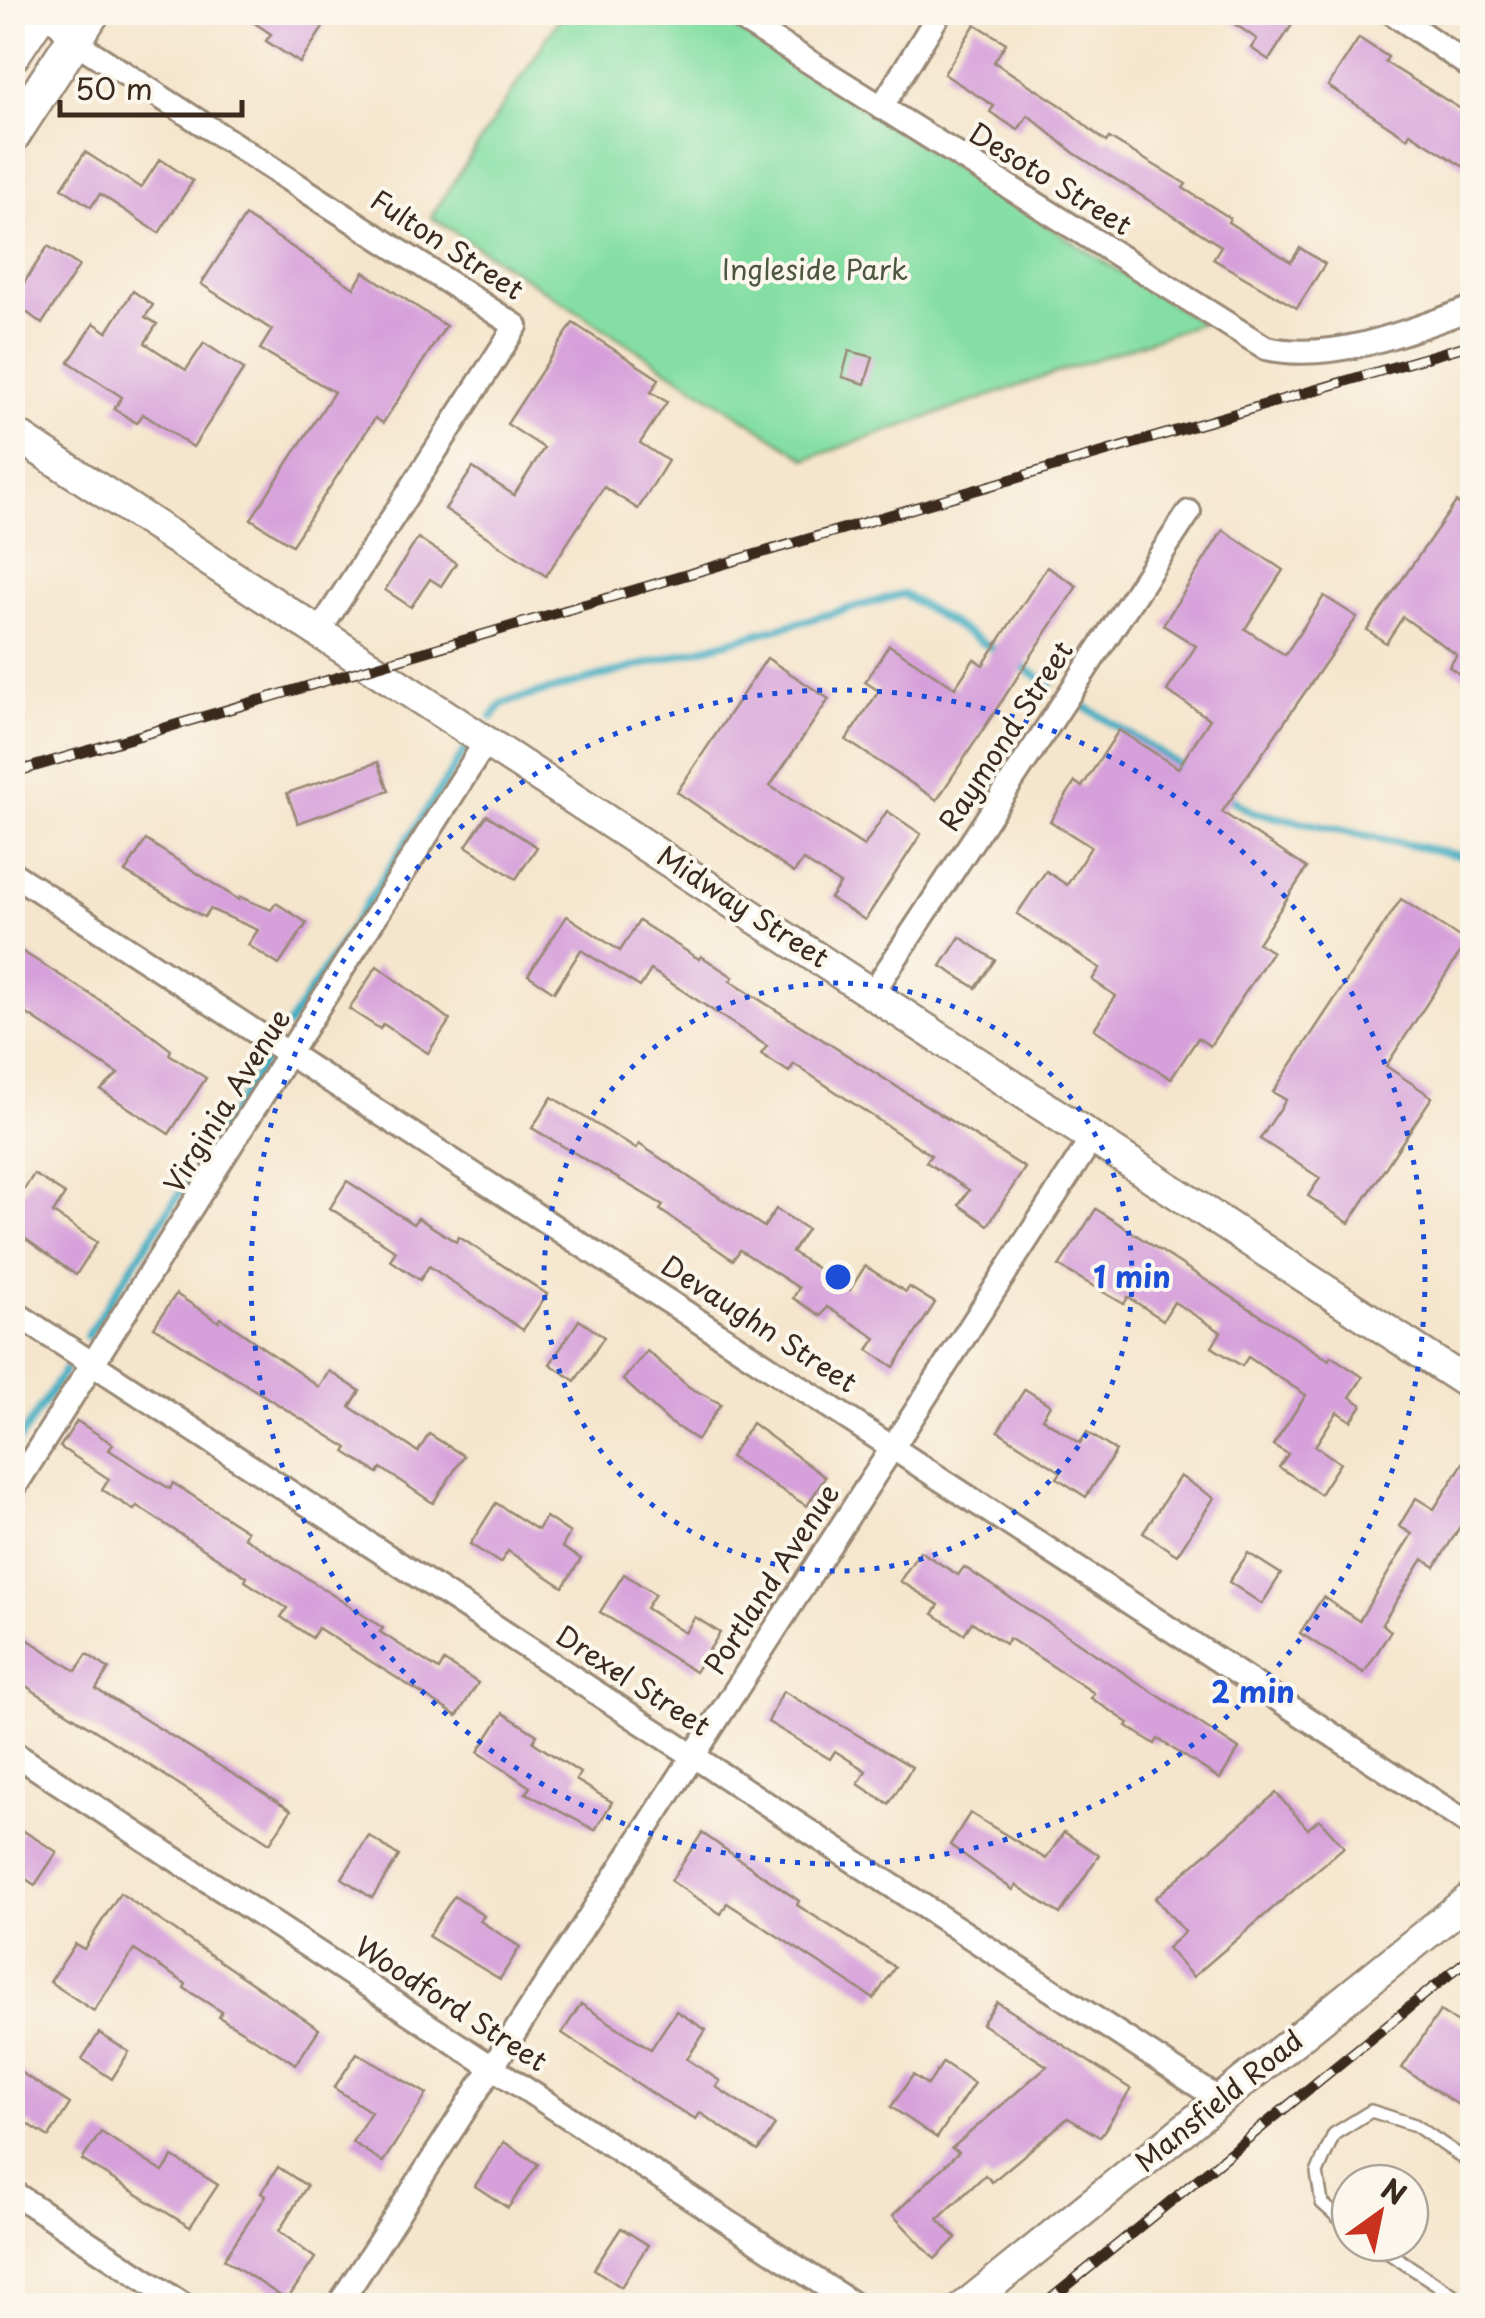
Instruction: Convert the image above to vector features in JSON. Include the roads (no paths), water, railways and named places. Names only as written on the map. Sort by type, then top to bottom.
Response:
[{"type":"main road","points":[[12,54],[40,12]]},
{"type":"main road","points":[[12,135],[83,27]]},
{"type":"street","name":"Fulton Street","points":[[48,12],[83,27],[516,326],[320,630]]},
{"type":"street","name":"Desoto Street","points":[[730,12],[1240,335],[1284,352],[1351,344],[1472,308]]},
{"type":"street","points":[[881,108],[940,12]]},
{"type":"street","points":[[1391,12],[1472,68]]},
{"type":"street","name":"Midway Street","points":[[12,432],[1472,1386]]},
{"type":"street","name":"Raymond Street","points":[[873,992],[1189,512]]},
{"type":"street","name":"Virginia Avenue","points":[[12,1491],[292,1054],[487,740]]},
{"type":"street","name":"Devaughn Street","points":[[12,873],[1472,1826]]},
{"type":"street","name":"Portland Avenue","points":[[338,2306],[1093,1137]]},
{"type":"street","name":"Drexel Street","points":[[12,1312],[1220,2100]]},
{"type":"street","name":"Woodford Street","points":[[12,1752],[856,2306]]},
{"type":"street","name":"Mansfield Road","points":[[966,2306],[1472,1897]]},
{"type":"street","points":[[12,2192],[185,2306]]},
{"type":"lane","points":[[1330,2210],[1322,2203],[1317,2173],[1334,2134],[1371,2111],[1415,2125],[1472,2164]]},
{"type":"lane","points":[[1404,2263],[1471,2306]]},
{"type":"waterway","points":[[492,717],[503,703],[903,594],[1000,653]]},
{"type":"waterway","points":[[1016,663],[1050,684]]},
{"type":"waterway","points":[[1084,706],[1185,769]]},
{"type":"waterway","points":[[288,1026],[466,749]]},
{"type":"waterway","points":[[1226,796],[1252,812],[1472,858]]},
{"type":"waterway","points":[[87,1336],[266,1060]]},
{"type":"waterway","points":[[12,1451],[65,1370]]},
{"type":"railway","points":[[12,773],[1472,344]]},
{"type":"railway","points":[[1042,2306],[1472,1956]]},
{"type":"park label","name":"Ingleside Park","points":[[815,270]]}]
